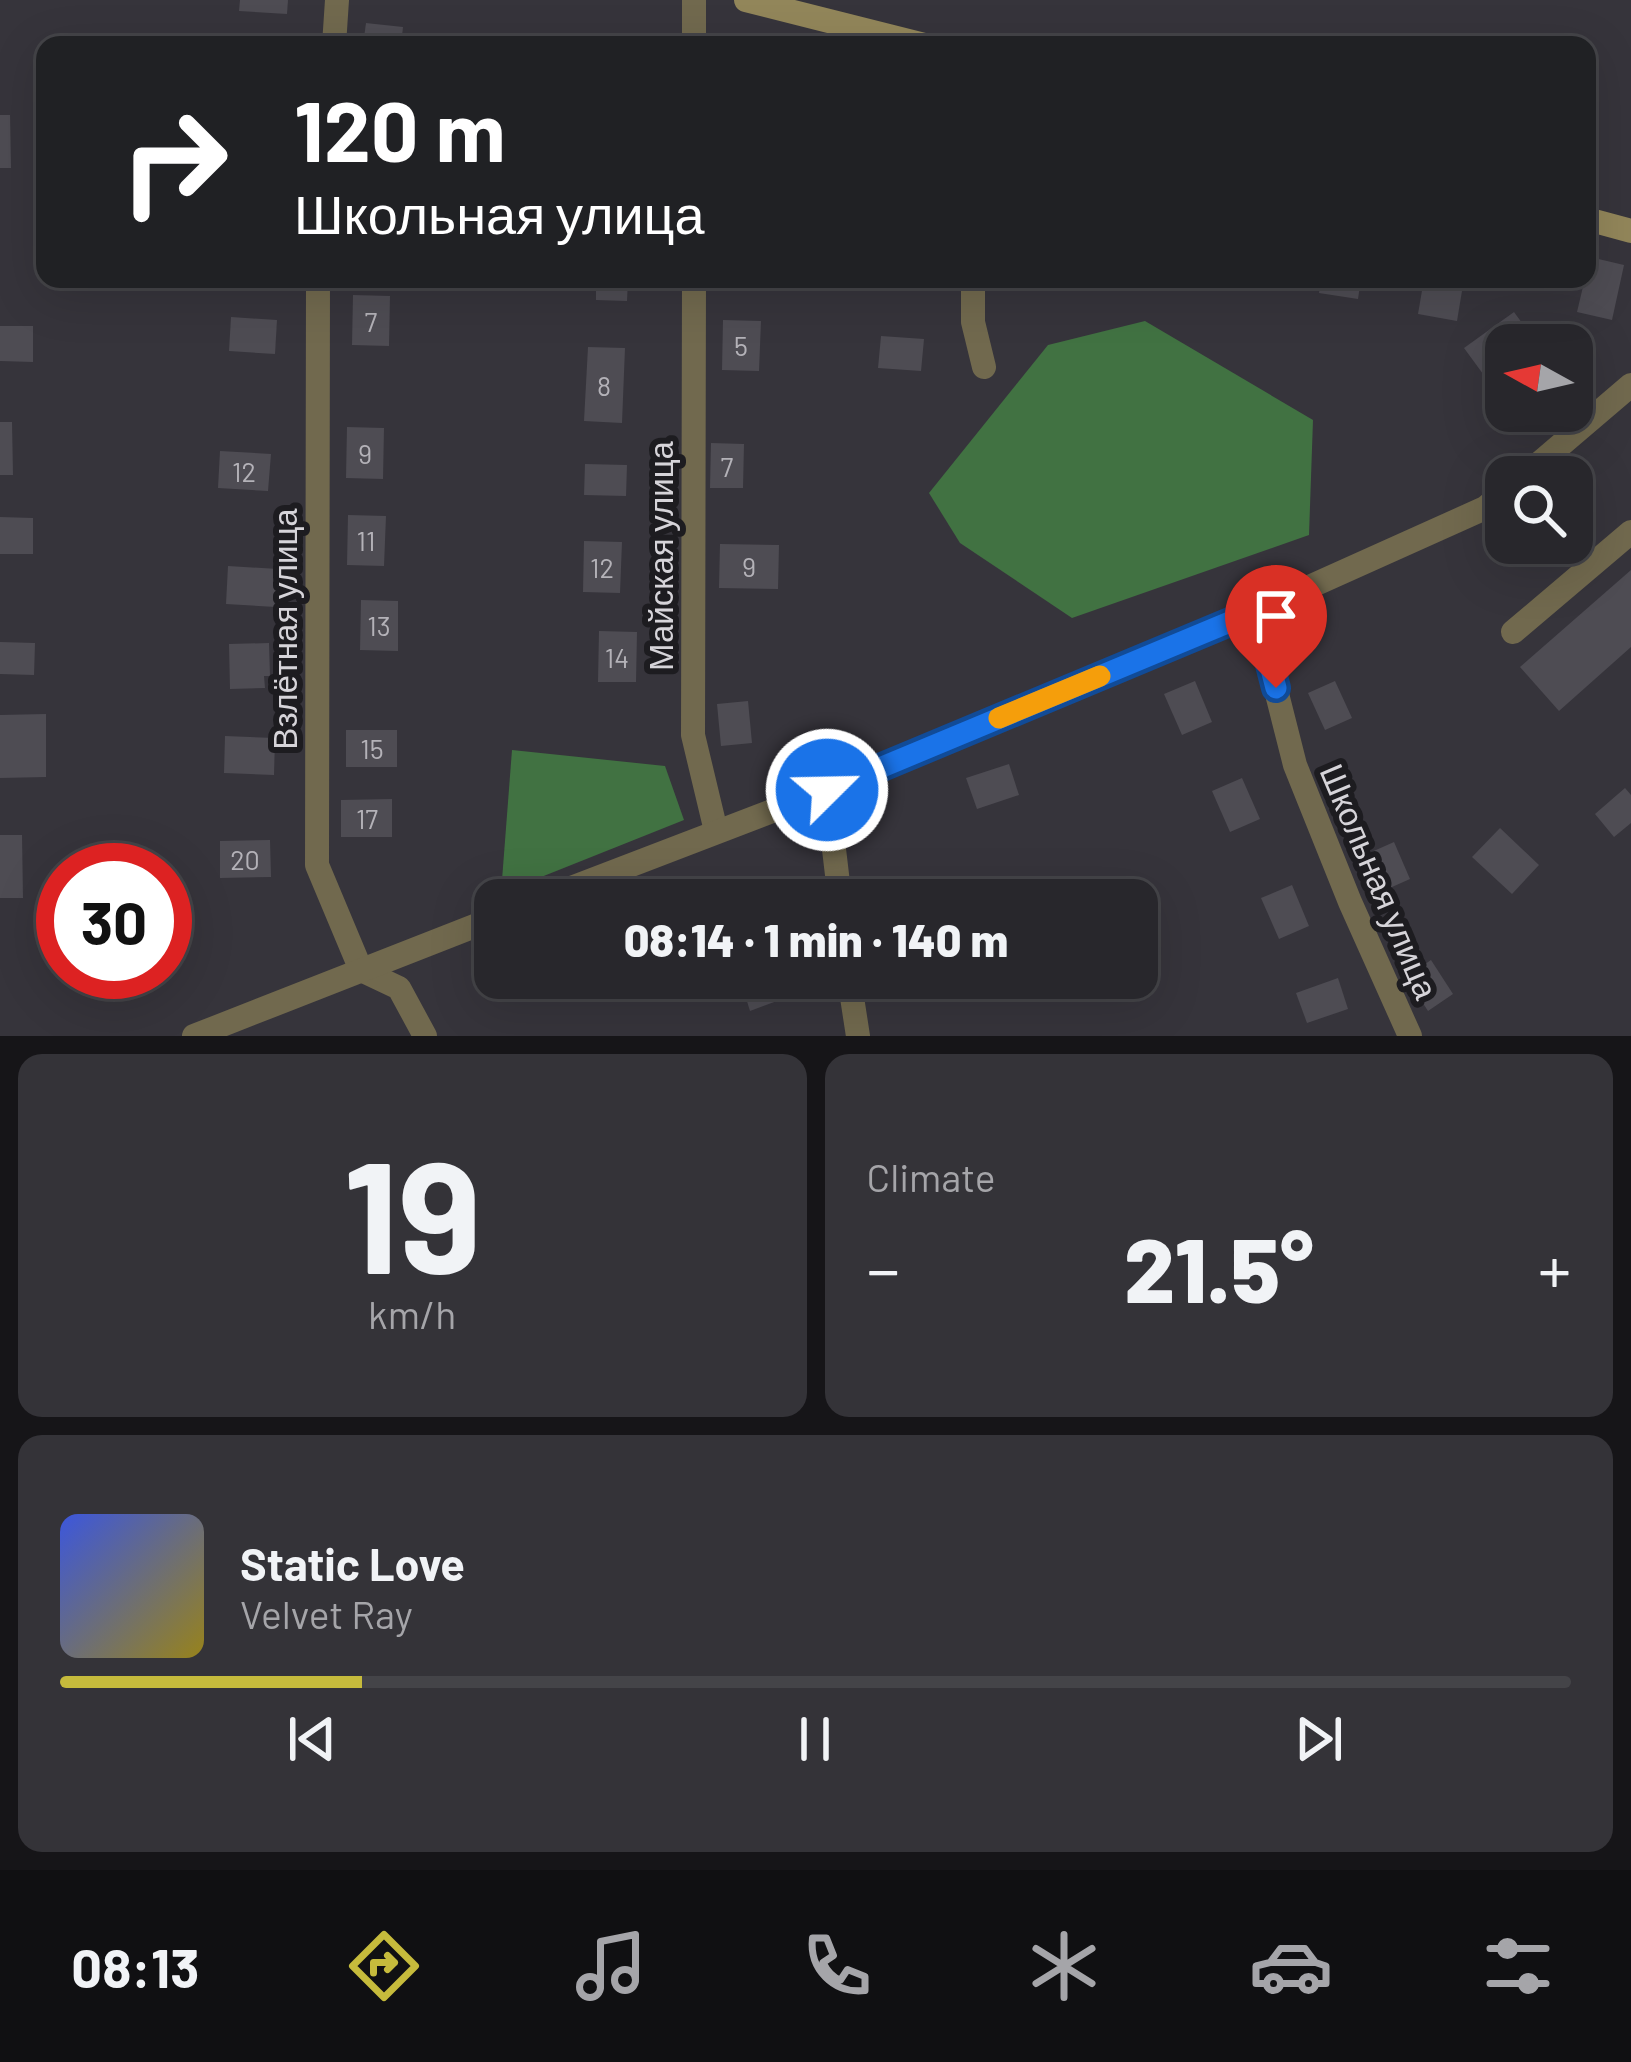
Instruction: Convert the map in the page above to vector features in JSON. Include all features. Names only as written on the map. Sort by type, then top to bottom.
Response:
[{"type":"street","points":[[335,36],[337,0]]},
{"type":"street","points":[[694,0],[694,36]]},
{"type":"street","points":[[746,0],[888,36]]},
{"type":"street","points":[[1596,221],[1631,231]]},
{"type":"street","name":"Взлётная улица","points":[[318,288],[317,865],[361,970]]},
{"type":"street","name":"Майская улица","points":[[694,288],[693,735],[716,831]]},
{"type":"street","points":[[973,288],[973,322],[984,367]]},
{"type":"street","points":[[1548,456],[1631,385]]},
{"type":"street","points":[[594,879],[827,790],[1256,611],[1485,508]]},
{"type":"street","points":[[1514,632],[1631,532]]},
{"type":"street","name":"Школьная улица","points":[[1256,611],[1295,765],[1410,1036]]},
{"type":"street","points":[[827,790],[838,879]]},
{"type":"street","points":[[194,1036],[474,926]]},
{"type":"street","points":[[361,970],[399,988],[425,1036]]},
{"type":"street","points":[[852,999],[858,1036]]},
{"type":"green space","points":[[1145,321],[1313,420],[1309,535],[1072,618],[960,543],[929,493],[1048,345]]},
{"type":"green space","points":[[512,750],[665,766],[684,820],[536,879],[502,879]]},
{"type":"building","points":[[240,0],[288,0],[287,14],[239,11]]},
{"type":"building","points":[[366,23],[403,27],[402,36],[364,36]]},
{"type":"building","points":[[0,115],[10,115],[11,168],[0,168]]},
{"type":"building","points":[[1596,258],[1624,265],[1612,320],[1577,312],[1583,288],[1596,288]]},
{"type":"building","points":[[596,288],[628,288],[627,301],[596,300]]},
{"type":"building","points":[[1320,288],[1360,288],[1358,299],[1319,293]]},
{"type":"building","points":[[1422,288],[1462,288],[1457,321],[1418,314]]},
{"type":"building","points":[[353,295],[390,296],[389,346],[352,345]]},
{"type":"building","points":[[1514,312],[1523,324],[1497,324]]},
{"type":"building","points":[[231,317],[277,320],[275,354],[229,351]]},
{"type":"building","points":[[723,320],[761,321],[759,371],[722,370]]},
{"type":"building","points":[[0,326],[33,326],[33,362],[0,361]]},
{"type":"building","points":[[1485,333],[1485,377],[1464,348]]},
{"type":"building","points":[[881,336],[924,339],[921,371],[878,368]]},
{"type":"building","points":[[588,347],[625,348],[622,423],[584,421]]},
{"type":"building","points":[[0,422],[12,422],[13,475],[0,475]]},
{"type":"building","points":[[347,427],[384,428],[383,479],[346,478]]},
{"type":"building","points":[[711,443],[744,444],[743,488],[710,488]]},
{"type":"building","points":[[220,451],[271,454],[268,491],[218,488]]},
{"type":"building","points":[[585,464],[627,465],[626,496],[584,495]]},
{"type":"building","points":[[348,515],[386,516],[384,566],[347,565]]},
{"type":"building","points":[[0,517],[33,518],[33,554],[0,554]]},
{"type":"building","points":[[584,541],[622,542],[620,593],[583,592]]},
{"type":"building","points":[[720,544],[779,545],[778,589],[719,588]]},
{"type":"building","points":[[228,566],[278,569],[276,607],[226,604]]},
{"type":"building","points":[[1631,570],[1631,647],[1559,711],[1520,667]]},
{"type":"building","points":[[361,600],[398,601],[398,651],[360,650]]},
{"type":"building","points":[[599,631],[637,632],[636,682],[598,682]]},
{"type":"building","points":[[0,642],[35,643],[34,675],[0,674]]},
{"type":"building","points":[[269,643],[270,676],[264,676],[265,688],[230,689],[229,644]]},
{"type":"building","points":[[1195,681],[1212,722],[1182,735],[1164,694]]},
{"type":"building","points":[[1335,681],[1352,718],[1325,730],[1308,693]]},
{"type":"building","points":[[748,701],[752,743],[721,746],[717,704]]},
{"type":"building","points":[[46,714],[46,777],[0,778],[0,715]]},
{"type":"building","points":[[346,730],[397,730],[397,767],[346,767]]},
{"type":"building","points":[[225,736],[275,738],[274,775],[224,773]]},
{"type":"building","points":[[1009,764],[1019,795],[977,809],[966,778]]},
{"type":"building","points":[[1242,778],[1260,819],[1230,832],[1212,791]]},
{"type":"building","points":[[1625,788],[1631,795],[1631,823],[1614,837],[1595,814]]},
{"type":"building","points":[[392,799],[392,837],[341,837],[341,800]]},
{"type":"building","points":[[1500,828],[1539,865],[1512,894],[1472,857]]},
{"type":"building","points":[[0,835],[22,835],[23,898],[0,898]]},
{"type":"building","points":[[270,840],[271,877],[220,878],[220,841]]},
{"type":"building","points":[[1394,842],[1410,879],[1383,891],[1367,854]]},
{"type":"building","points":[[1292,885],[1309,926],[1279,939],[1261,898]]},
{"type":"building","points":[[1431,960],[1453,994],[1428,1011],[1406,977]]},
{"type":"building","points":[[1338,978],[1348,1009],[1307,1023],[1296,993]]},
{"type":"building","points":[[746,999],[782,999],[750,1011]]},
{"type":"slow traffic","points":[[999,718],[1100,676]]},
{"type":"route","points":[[827,790],[1256,611],[1276,688]]}]
